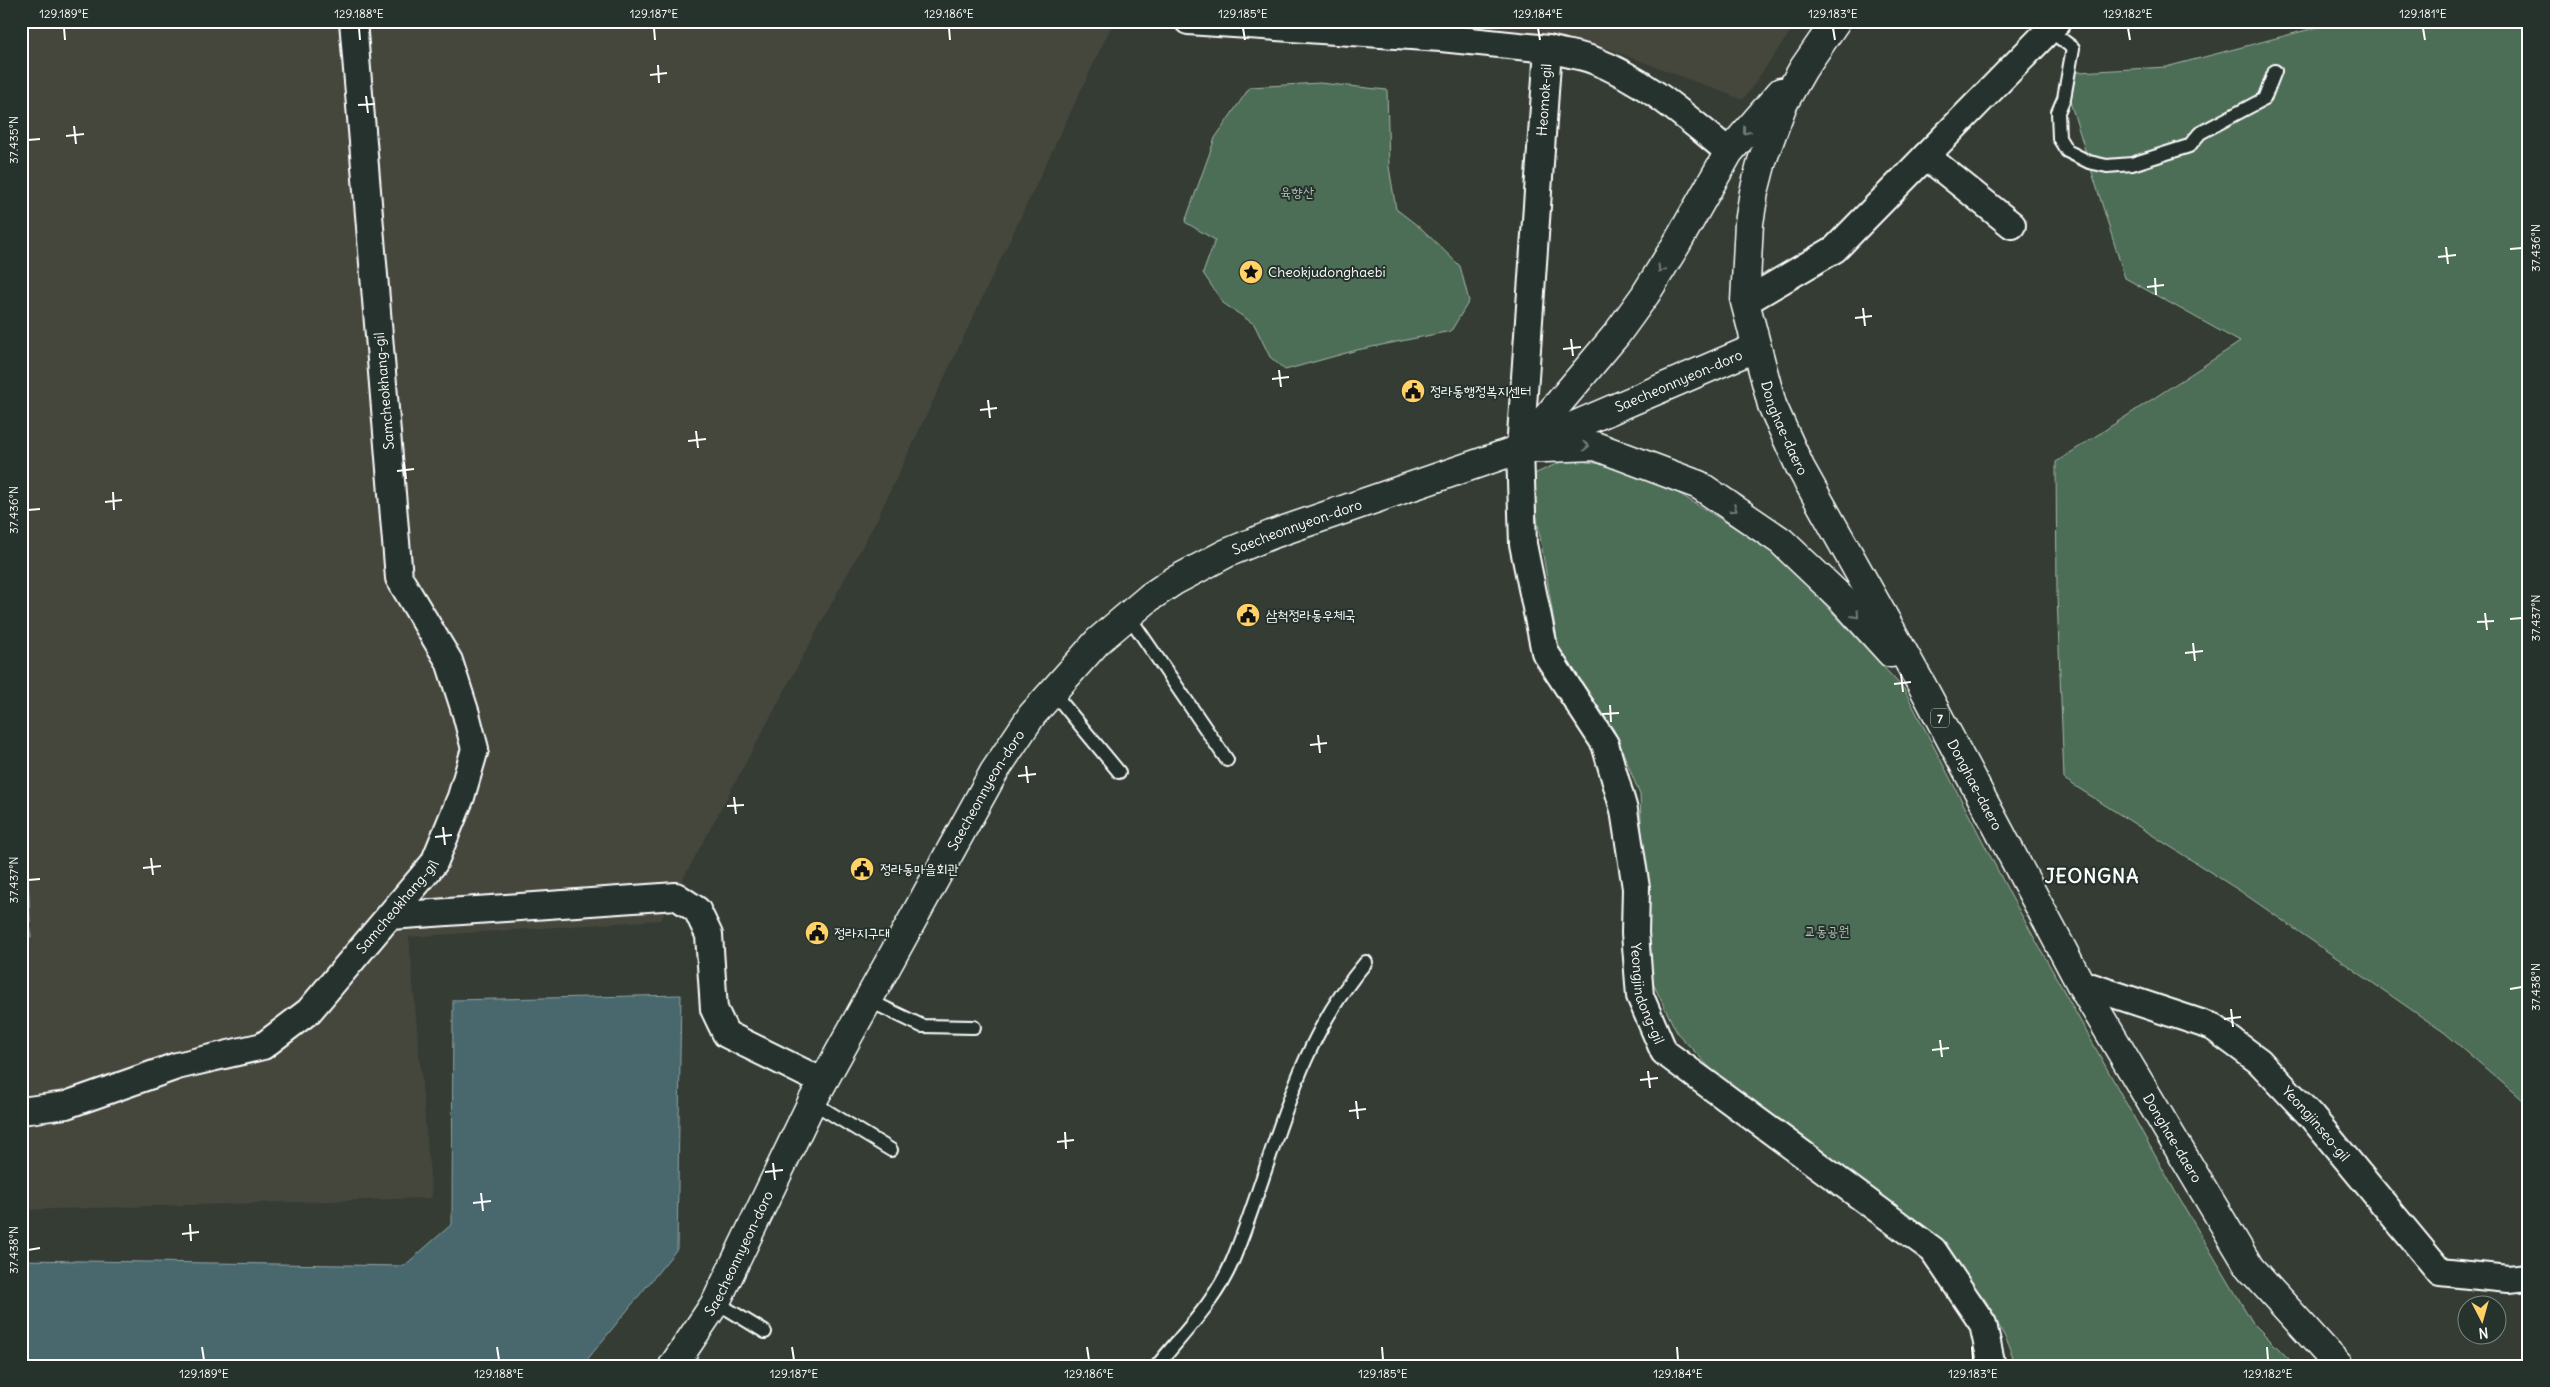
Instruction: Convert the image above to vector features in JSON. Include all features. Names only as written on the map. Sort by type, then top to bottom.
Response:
[{"type":"main road","name":"Donghae-daero","points":[[1836,21],[1803,69],[1783,104],[1772,131],[1754,192],[1745,302],[1755,348],[1772,406],[1800,467],[1924,689],[2080,983],[2250,1268],[2339,1366]]},
{"type":"main road","points":[[1520,449],[1591,366],[1645,295],[1729,152],[1803,69]]},
{"type":"main road","name":"Saecheonnyeon-doro","points":[[673,1366],[716,1302],[817,1092],[870,1001],[994,772],[1052,691],[1098,641],[1128,615],[1174,581],[1227,552],[1520,449],[1755,348]]},
{"type":"main road","points":[[1520,449],[1595,446],[1699,485],[1780,541],[1841,598],[1924,689]]},
{"type":"street","name":"Samcheokhang-gil","points":[[21,1111],[66,1105],[177,1066],[263,1046],[309,1011],[434,863],[461,797],[475,749],[449,661],[399,578],[354,21]]},
{"type":"street","name":"Heomok-gil","points":[[1190,22],[1441,38],[1548,49],[1520,449]]},
{"type":"street","points":[[1745,302],[1835,249],[2054,26]]},
{"type":"street","points":[[1548,49],[1591,59],[1641,83],[1675,107],[1729,152]]},
{"type":"street","points":[[1926,156],[2012,225]]},
{"type":"street","name":"Yeongjindong-gil","points":[[1520,449],[1523,544],[1545,652],[1604,744],[1624,810],[1636,888],[1635,933],[1640,996],[1664,1052],[1933,1250],[1983,1324],[1992,1366]]},
{"type":"street","points":[[390,916],[676,896],[697,910],[709,935],[714,1009],[726,1034],[817,1092]]},
{"type":"street","name":"Yeongjinseo-gil","points":[[2080,983],[2213,1027],[2259,1061],[2311,1116],[2440,1272],[2508,1279],[2529,1277]]},
{"type":"lane","points":[[2054,26],[2073,48],[2064,98],[2058,112],[2059,138],[2067,151],[2089,162],[2108,166],[2132,164],[2189,146],[2200,133],[2264,98],[2275,71]]},
{"type":"lane","points":[[1128,615],[1227,760]]},
{"type":"lane","points":[[1052,691],[1119,772]]},
{"type":"lane","points":[[1157,1366],[1211,1302],[1228,1270],[1301,1066],[1334,1003],[1366,962]]},
{"type":"lane","points":[[870,1001],[922,1026],[974,1027]]},
{"type":"lane","points":[[817,1092],[891,1150]]},
{"type":"lane","points":[[716,1302],[765,1332]]},
{"type":"shaded area","points":[[21,21],[1114,21],[877,519],[661,920],[409,937],[432,1198],[21,1210]]},
{"type":"shaded area","points":[[1417,21],[1798,21],[1743,100],[1609,49],[1525,31]]},
{"type":"green space","points":[[2341,21],[2529,21],[2529,1106],[2445,1033],[2240,891],[2064,779],[2057,596],[2056,462],[2240,342],[2125,278],[2061,73],[2166,67]]},
{"type":"green space","name":"육향산","points":[[1320,83],[1387,90],[1389,167],[1396,209],[1422,229],[1460,266],[1469,301],[1451,331],[1357,350],[1285,370],[1270,357],[1254,324],[1223,303],[1203,273],[1215,240],[1185,222],[1215,138],[1250,87]]},
{"type":"green space","name":"교동공원","points":[[1567,459],[1609,465],[1670,488],[1778,554],[1904,689],[2011,896],[2176,1193],[2253,1323],[2296,1366],[2012,1366],[2011,1349],[1985,1299],[1902,1210],[1713,1071],[1677,1033],[1647,971],[1640,795],[1614,730],[1558,646],[1530,476]]},
{"type":"water","points":[[21,735],[31,937],[21,937]]},
{"type":"water","points":[[681,995],[677,1249],[582,1366],[21,1366],[21,1260],[404,1266],[452,1224],[453,1000]]},
{"type":"place","name":"Cheokjudonghaebi","points":[[1251,272]]},
{"type":"place","name":"정라동행정복지센터","points":[[1413,391]]},
{"type":"place","name":"삼척정라동우체국","points":[[1248,615]]},
{"type":"place","name":"정라동마을회관","points":[[862,869]]},
{"type":"place","name":"정라지구대","points":[[817,933]]},
{"type":"district","name":"JEONGNA","points":[[2092,876]]}]
